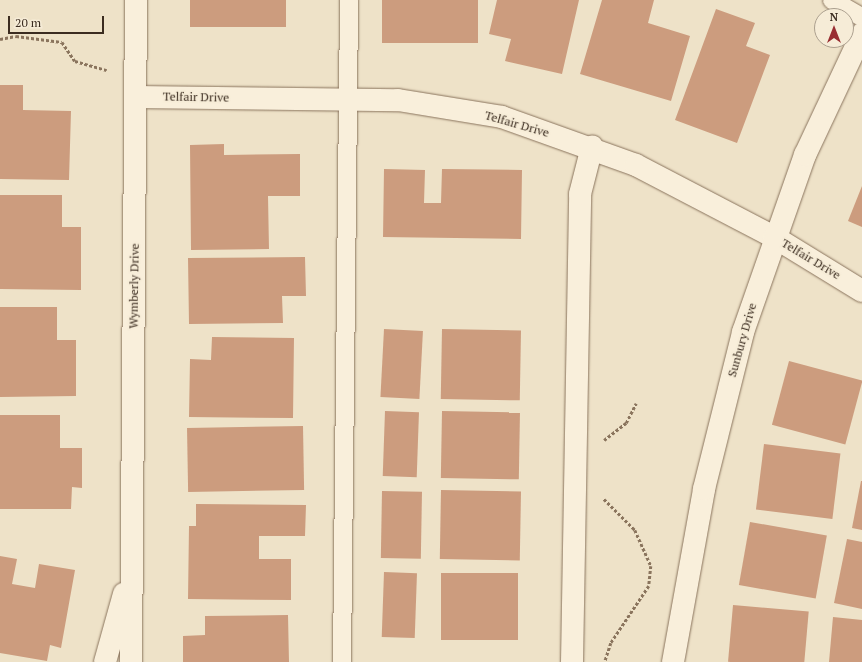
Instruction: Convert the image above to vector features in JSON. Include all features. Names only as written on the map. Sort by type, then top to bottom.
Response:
[{"type":"street","name":"Wymberly Drive","points":[[131,662],[136,0]]},
{"type":"street","name":"Sunbury Drive","points":[[673,662],[704,489],[743,332],[774,237],[805,155],[862,34]]},
{"type":"street","name":"Telfair Drive","points":[[135,97],[398,100],[502,117],[592,147],[636,165],[774,237],[862,291]]},
{"type":"street","points":[[572,662],[580,194],[592,147]]},
{"type":"street","name":"Wymberly Drive","points":[[105,662],[131,572]]},
{"type":"lane","points":[[342,662],[349,0]]},
{"type":"lane","points":[[832,0],[862,17]]},
{"type":"path","points":[[0,39],[16,36],[62,42],[76,61],[110,71]]},
{"type":"path","points":[[598,445],[626,423],[636,403]]},
{"type":"path","points":[[599,495],[635,530],[651,566],[649,586],[610,643],[606,662]]},
{"type":"building","points":[[190,0],[286,0],[286,27],[190,27]]},
{"type":"building","points":[[382,0],[478,0],[478,43],[382,43]]},
{"type":"building","points":[[497,0],[579,0],[562,74],[505,61],[511,39],[489,34]]},
{"type":"building","points":[[602,0],[654,0],[648,23],[690,36],[671,101],[580,74]]},
{"type":"building","points":[[716,9],[755,23],[746,46],[770,55],[737,143],[675,120]]},
{"type":"building","points":[[0,85],[23,85],[23,110],[71,111],[69,180],[0,179]]},
{"type":"building","points":[[224,144],[224,155],[300,154],[300,196],[268,196],[269,249],[191,250],[190,145]]},
{"type":"building","points":[[384,169],[425,170],[424,203],[441,203],[442,169],[522,170],[521,239],[383,237]]},
{"type":"building","points":[[862,186],[862,227],[848,221]]},
{"type":"building","points":[[0,195],[62,195],[62,227],[81,227],[81,290],[0,289]]},
{"type":"building","points":[[305,257],[306,296],[282,296],[283,323],[189,324],[188,258]]},
{"type":"building","points":[[0,307],[57,307],[57,340],[76,340],[76,396],[0,397]]},
{"type":"building","points":[[384,329],[423,331],[419,399],[380,397]]},
{"type":"building","points":[[442,329],[521,330],[520,400],[441,399]]},
{"type":"building","points":[[212,337],[294,338],[293,418],[189,417],[190,359],[211,360]]},
{"type":"building","points":[[789,361],[862,381],[845,444],[772,425]]},
{"type":"building","points":[[385,411],[419,412],[417,477],[383,476]]},
{"type":"building","points":[[442,411],[520,412],[519,479],[441,478]]},
{"type":"building","points":[[0,415],[60,415],[60,448],[82,448],[82,488],[72,487],[71,509],[0,509]]},
{"type":"building","points":[[303,426],[304,490],[188,492],[187,428]]},
{"type":"building","points":[[764,444],[840,453],[832,519],[756,510]]},
{"type":"building","points":[[862,481],[862,530],[852,528]]},
{"type":"building","points":[[441,490],[521,491],[520,560],[440,559]]},
{"type":"building","points":[[382,491],[422,492],[421,559],[381,558]]},
{"type":"building","points":[[196,504],[306,505],[305,536],[259,536],[259,559],[291,559],[291,600],[188,599],[189,526],[196,526]]},
{"type":"building","points":[[750,522],[827,536],[816,599],[739,585]]},
{"type":"building","points":[[847,539],[862,542],[862,609],[834,603]]},
{"type":"building","points":[[0,556],[17,559],[12,584],[35,588],[39,564],[75,570],[61,648],[50,645],[47,661],[0,653]]},
{"type":"building","points":[[384,572],[417,573],[415,638],[382,637]]},
{"type":"building","points":[[441,573],[518,573],[518,640],[441,640]]},
{"type":"building","points":[[733,605],[809,612],[804,662],[728,662]]},
{"type":"building","points":[[288,615],[289,662],[183,662],[183,636],[205,635],[205,616]]},
{"type":"building","points":[[833,617],[862,620],[862,662],[829,662]]}]
